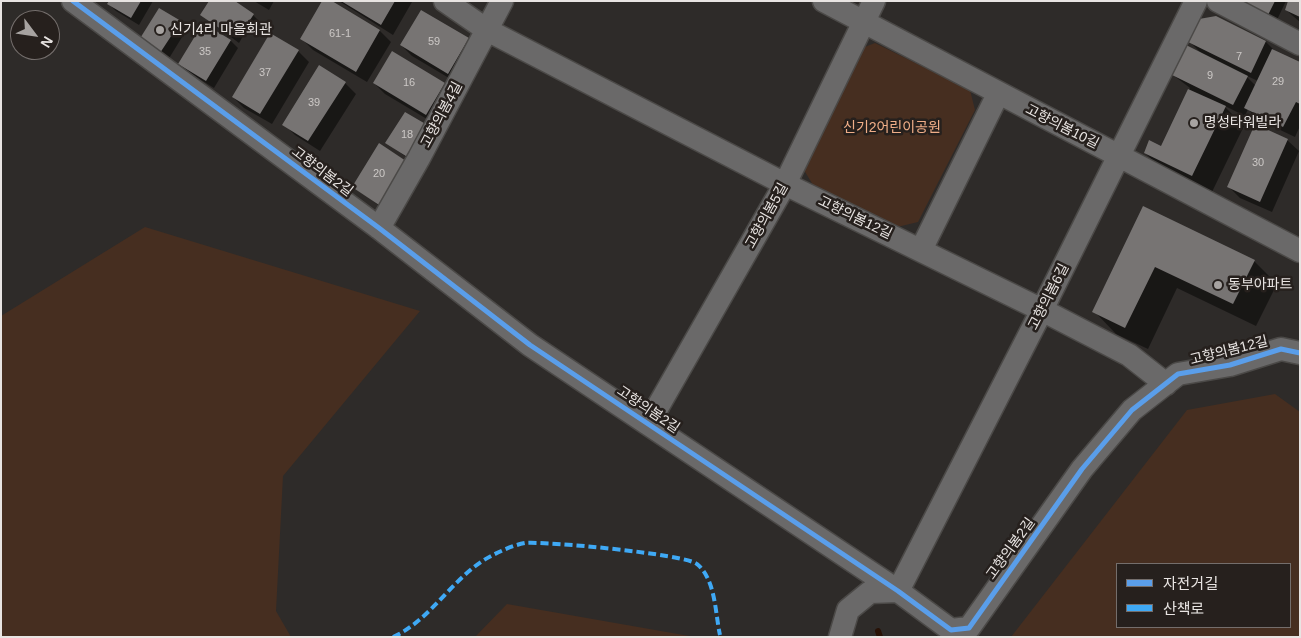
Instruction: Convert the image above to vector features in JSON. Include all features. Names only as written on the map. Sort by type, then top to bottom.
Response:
[{"type":"street","name":"고향의봄12길","points":[[445,1],[487,30],[785,184],[1042,310],[1128,355],[1166,384],[1178,374],[1230,365],[1280,349],[1300,353]]},
{"type":"street","name":"고향의봄4길","points":[[379,228],[419,158],[502,1]]},
{"type":"street","name":"고향의봄10길","points":[[824,1],[1300,251]]},
{"type":"street","name":"고향의봄5길","points":[[648,424],[785,184],[874,1]]},
{"type":"street","name":"고향의봄6길","points":[[898,591],[1042,310],[1196,1]]},
{"type":"street","points":[[1218,1],[1300,44]]},
{"type":"street","name":"고향의봄2길","points":[[82,4],[379,228],[530,345],[898,591],[951,630],[969,628],[1082,469],[1132,410],[1166,384]]},
{"type":"street","points":[[921,250],[998,94]]},
{"type":"street","points":[[840,637],[848,610],[870,592],[898,591]]},
{"type":"green space","name":"신기2어린이공원","points":[[875,43],[970,90],[975,110],[918,222],[893,228],[813,185],[801,165],[857,50]]},
{"type":"green space","points":[[145,227],[420,311],[283,476],[276,611],[291,637],[1,637],[1,316]]},
{"type":"green space","points":[[1275,394],[1300,412],[1300,637],[1011,637],[1187,410]]},
{"type":"green space","points":[[507,604],[695,637],[475,637]]},
{"type":"building","points":[[109,1],[141,1],[131,18],[107,4]]},
{"type":"building","points":[[209,1],[235,1],[254,14],[244,29],[238,25],[231,36],[200,15]]},
{"type":"building","points":[[322,1],[332,1],[380,30],[356,72],[300,39]]},
{"type":"building","points":[[341,1],[395,1],[381,25]]},
{"type":"building","points":[[1241,1],[1275,1],[1268,15]]},
{"type":"building","points":[[1288,1],[1300,1],[1300,17],[1285,10]]},
{"type":"building","name":"신기4리 마을회관","points":[[159,8],[181,21],[160,53],[139,40]]},
{"type":"building","points":[[421,10],[469,38],[448,74],[400,45]]},
{"type":"building","points":[[1216,16],[1266,41],[1251,73],[1188,42],[1199,19]]},
{"type":"building","points":[[203,23],[231,40],[206,81],[178,64]]},
{"type":"building","points":[[270,33],[299,50],[260,114],[232,97]]},
{"type":"building","points":[[1186,45],[1248,76],[1233,105],[1172,75]]},
{"type":"building","points":[[1272,49],[1300,62],[1300,104],[1296,102],[1283,127],[1244,108]]},
{"type":"building","points":[[392,51],[445,83],[426,115],[373,83]]},
{"type":"building","points":[[319,65],[346,82],[308,141],[282,125]]},
{"type":"building","name":"명성타워빌라","points":[[1188,89],[1226,106],[1192,176],[1144,153],[1149,140],[1161,146]]},
{"type":"building","points":[[405,112],[429,126],[409,158],[385,143]]},
{"type":"building","points":[[1255,124],[1288,139],[1260,202],[1227,187]]},
{"type":"building","points":[[379,143],[406,161],[379,205],[352,187]]},
{"type":"building","name":"동부아파트","points":[[1143,206],[1255,260],[1233,304],[1155,267],[1125,328],[1092,312]]},
{"type":"waterway","points":[[878,631],[880,637]]},
{"type":"marked path","points":[[393,637],[420,619],[479,563],[513,546],[525,543],[585,546],[643,552],[687,560],[697,564],[708,579],[714,597],[720,635]]},
{"type":"cycle path","points":[[73,1],[379,228],[530,345],[898,591],[951,630],[969,628],[1082,469],[1132,410],[1178,374],[1230,365],[1281,349],[1300,353]]},
{"type":"place","name":"신기4리 마을회관","points":[[160,30]]},
{"type":"place","name":"명성타워빌라","points":[[1194,123]]},
{"type":"place","name":"동부아파트","points":[[1218,285]]}]
